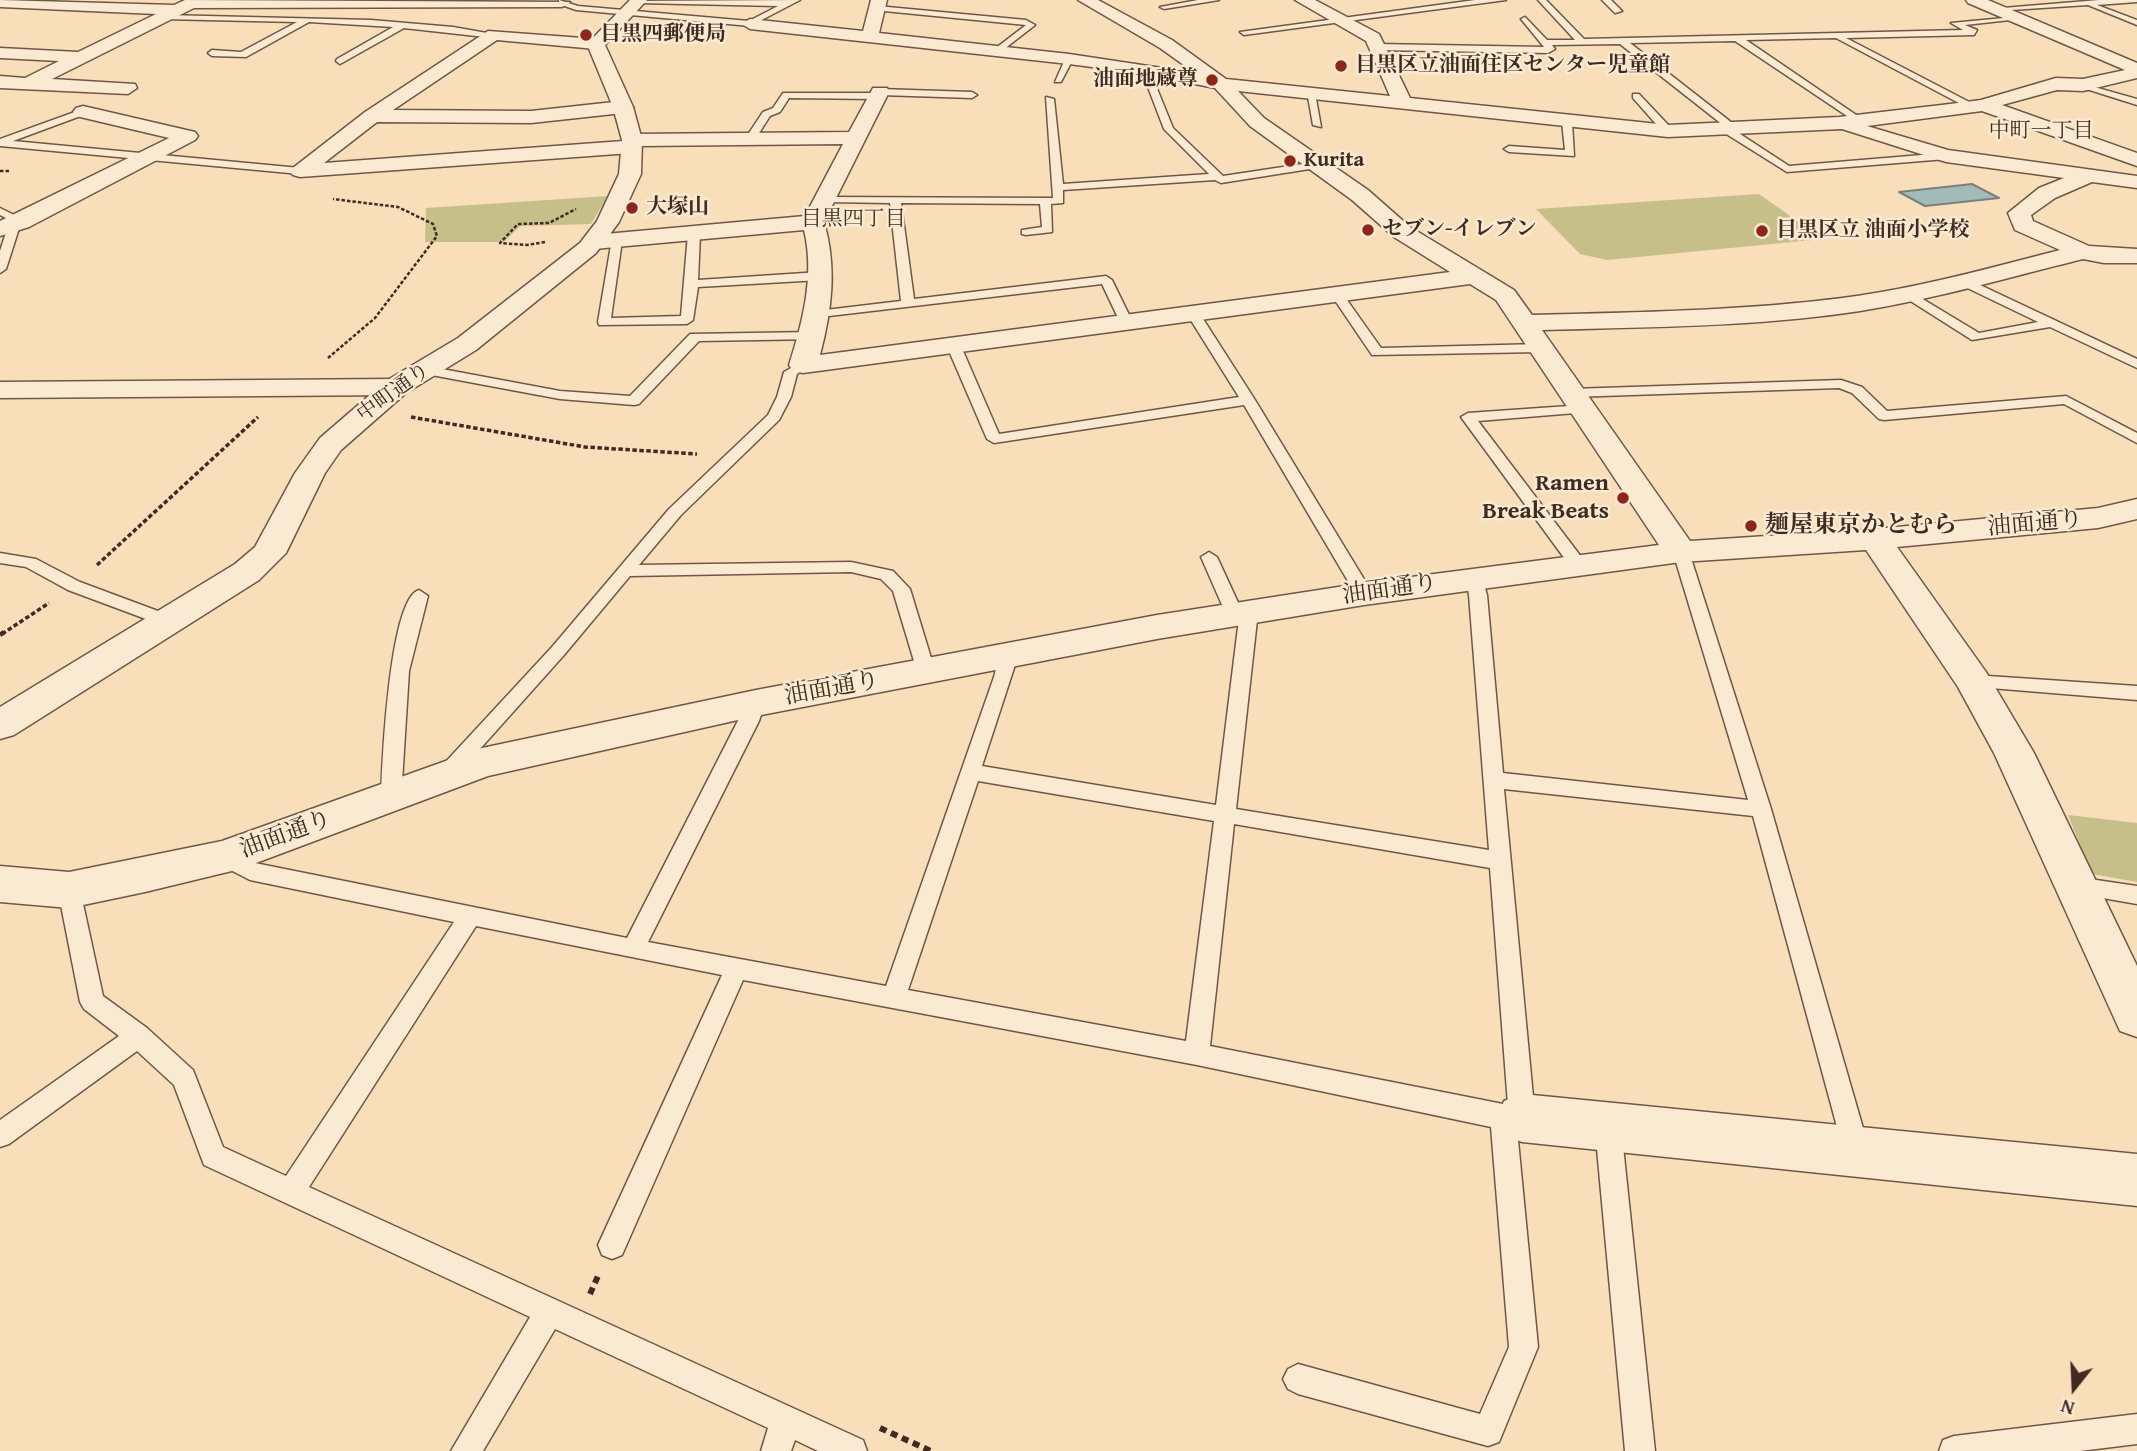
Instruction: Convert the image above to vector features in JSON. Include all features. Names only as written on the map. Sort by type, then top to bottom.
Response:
[{"type":"street","points":[[1086,0],[1167,44],[1221,84],[1257,122],[1360,195],[1402,232],[1505,295],[1681,552]]},
{"type":"street","points":[[1303,0],[1373,38],[1402,102]]},
{"type":"street","points":[[1974,0],[2137,71]]},
{"type":"street","points":[[0,2],[184,7],[325,1],[562,2]]},
{"type":"street","points":[[300,171],[372,116],[494,35],[596,44],[635,4]]},
{"type":"street","points":[[870,36],[878,4]]},
{"type":"street","points":[[29,83],[184,7]]},
{"type":"street","points":[[750,24],[999,50],[1145,69],[1221,84],[1668,131],[1849,122],[1978,106],[2056,84],[2083,85],[2137,71]]},
{"type":"street","name":"中町通り","points":[[0,725],[247,572],[269,553],[310,473],[330,444],[396,387],[467,344],[601,242],[631,174],[632,144],[623,107],[596,44]]},
{"type":"street","points":[[0,53],[84,57]]},
{"type":"street","points":[[0,82],[128,88]]},
{"type":"street","points":[[813,222],[879,94]]},
{"type":"street","points":[[1978,106],[2137,160]]},
{"type":"street","points":[[372,116],[531,117],[623,107]]},
{"type":"street","points":[[4,222],[188,136],[83,112]]},
{"type":"street","points":[[1849,122],[1946,156],[2137,182]]},
{"type":"street","points":[[300,171],[632,144],[857,138]]},
{"type":"street","points":[[2137,160],[2047,192],[2019,213],[2024,225],[2082,252],[2104,256],[2137,256]]},
{"type":"street","points":[[813,222],[819,238],[820,276],[815,325],[803,365],[1475,276]]},
{"type":"street","points":[[601,242],[813,222]]},
{"type":"street","points":[[1525,323],[1737,316],[1907,295],[2082,252]]},
{"type":"street","points":[[0,390],[396,387]]},
{"type":"street","name":"油面通り","points":[[0,884],[69,890],[225,857],[481,763],[756,703],[1003,655],[1242,613],[1681,552],[1875,539],[2098,518],[2137,509]]},
{"type":"street","points":[[1875,539],[1973,681],[2014,753],[2137,1016]]},
{"type":"street","points":[[1513,1118],[2137,1180]]},
{"type":"lane","points":[[1164,7],[1215,0]]},
{"type":"lane","points":[[1434,0],[1443,5]]},
{"type":"lane","points":[[1244,32],[1443,5],[1502,0]]},
{"type":"lane","points":[[1542,0],[1582,42]]},
{"type":"lane","points":[[1606,0],[1618,11]]},
{"type":"lane","points":[[1991,9],[2137,0]]},
{"type":"lane","points":[[562,2],[576,8],[635,4],[792,2]]},
{"type":"lane","points":[[635,4],[750,24],[792,2]]},
{"type":"lane","points":[[2084,3],[2137,23]]},
{"type":"lane","points":[[878,4],[1026,22],[1031,25],[999,50]]},
{"type":"lane","points":[[184,7],[309,19],[404,24],[494,35]]},
{"type":"lane","points":[[212,54],[243,55],[309,19]]},
{"type":"lane","points":[[1377,47],[1551,49],[1525,19]]},
{"type":"lane","points":[[1545,43],[1974,32],[1955,23],[2015,19]]},
{"type":"lane","points":[[340,61],[404,24]]},
{"type":"lane","points":[[1837,37],[1978,106]]},
{"type":"lane","points":[[1738,39],[1849,122]]},
{"type":"lane","points":[[1623,42],[1728,128],[1787,169],[1946,156]]},
{"type":"lane","points":[[1058,80],[1069,59]]},
{"type":"lane","points":[[1145,69],[1169,129],[1221,180],[1316,165]]},
{"type":"lane","points":[[2083,85],[2137,102]]},
{"type":"lane","points":[[1310,93],[1318,125]]},
{"type":"lane","points":[[750,139],[766,114],[777,110],[786,95],[972,95]]},
{"type":"lane","points":[[1636,96],[1668,131]]},
{"type":"lane","points":[[826,199],[1059,201],[1049,99]]},
{"type":"lane","points":[[0,143],[83,112]]},
{"type":"lane","points":[[1509,149],[1570,154],[1567,122]]},
{"type":"lane","points":[[0,143],[300,171]]},
{"type":"lane","points":[[1059,187],[1217,177]]},
{"type":"lane","points":[[895,201],[908,304]]},
{"type":"lane","points":[[1026,232],[1048,230],[1045,202]]},
{"type":"lane","points":[[0,269],[4,222]]},
{"type":"lane","points":[[601,242],[604,322],[687,320],[694,234]]},
{"type":"lane","points":[[692,284],[820,276]]},
{"type":"lane","points":[[426,370],[560,395],[634,401],[695,337],[815,325],[908,304],[1106,280],[1126,321]]},
{"type":"lane","points":[[1962,280],[2137,364]]},
{"type":"lane","points":[[1907,295],[1978,337],[2052,323]]},
{"type":"lane","points":[[1338,296],[1377,352],[1541,348]]},
{"type":"lane","points":[[1193,314],[1248,400],[1364,594]]},
{"type":"lane","points":[[953,344],[994,439],[1248,400]]},
{"type":"lane","points":[[444,776],[558,651],[675,512],[774,417],[784,397],[791,372],[803,365]]},
{"type":"lane","points":[[1579,566],[1468,417],[1578,401],[1841,384],[1857,390],[1884,416],[2066,400],[2137,439]]},
{"type":"lane","points":[[1681,552],[1761,809],[1857,1153]]},
{"type":"lane","points":[[1197,1054],[1225,815],[1242,613],[1209,557]]},
{"type":"lane","points":[[0,575],[9,559],[169,621]]},
{"type":"lane","points":[[624,571],[851,568],[887,575],[901,589],[926,671]]},
{"type":"lane","points":[[1298,1379],[1488,1431],[1524,1347],[1501,861],[1478,595],[1474,579]]},
{"type":"lane","points":[[391,798],[395,702],[405,634],[419,596]]},
{"type":"lane","points":[[894,996],[1006,665],[1003,655]]},
{"type":"lane","points":[[1973,681],[2137,693]]},
{"type":"lane","points":[[633,949],[756,703]]},
{"type":"lane","points":[[971,772],[1501,861]]},
{"type":"lane","points":[[1495,780],[1761,809]]},
{"type":"lane","points":[[225,857],[250,870],[470,916],[1197,1054],[1513,1118]]},
{"type":"lane","points":[[2075,886],[2137,895]]},
{"type":"lane","points":[[69,890],[92,1002],[138,1036],[184,1079],[213,1156],[852,1451]]},
{"type":"lane","points":[[291,1192],[470,916]]},
{"type":"lane","points":[[612,1245],[737,968]]},
{"type":"lane","points":[[0,1135],[138,1036]]},
{"type":"lane","points":[[1608,1127],[1640,1451]]},
{"type":"lane","points":[[466,1451],[549,1312]]},
{"type":"lane","points":[[776,1451],[785,1422]]},
{"type":"lane","points":[[1954,1451],[2137,1429]]},
{"type":"path","points":[[0,171],[20,172]]},
{"type":"path","points":[[0,635],[74,586],[291,388],[374,318],[437,236],[433,224],[398,207],[322,198]]},
{"type":"path","points":[[601,242],[547,242],[506,246],[500,243],[518,224],[549,223],[597,200],[621,199]]},
{"type":"path","points":[[367,410],[585,447],[732,457]]},
{"type":"shaded area","points":[[1759,194],[1823,239],[1607,260],[1580,254],[1536,209]]},
{"type":"shaded area","points":[[608,196],[591,224],[520,226],[504,242],[425,242],[426,208]]},
{"type":"shaded area","points":[[2068,815],[2137,823],[2137,882],[2092,874]]},
{"type":"water","points":[[1972,184],[1999,198],[1925,206],[1899,192]]},
{"type":"place","name":"目黒四郵便局","points":[[586,35]]},
{"type":"place","name":"目黒区立油面住区センター児童館","points":[[1341,66]]},
{"type":"place","name":"油面地蔵尊","points":[[1212,80]]},
{"type":"place","name":"Kurita","points":[[1290,161]]},
{"type":"place","name":"大塚山","points":[[632,208]]},
{"type":"place","name":"セブン-イレブン","points":[[1368,230]]},
{"type":"place","name":"目黒区立 油面小学校","points":[[1762,231]]},
{"type":"place","name":"Ramen Break Beats","points":[[1623,498]]},
{"type":"place","name":"麺屋東京かとむら","points":[[1751,526]]},
{"type":"district","name":"中町一丁目","points":[[2041,132]]},
{"type":"district","name":"目黒四丁目","points":[[853,220]]}]
